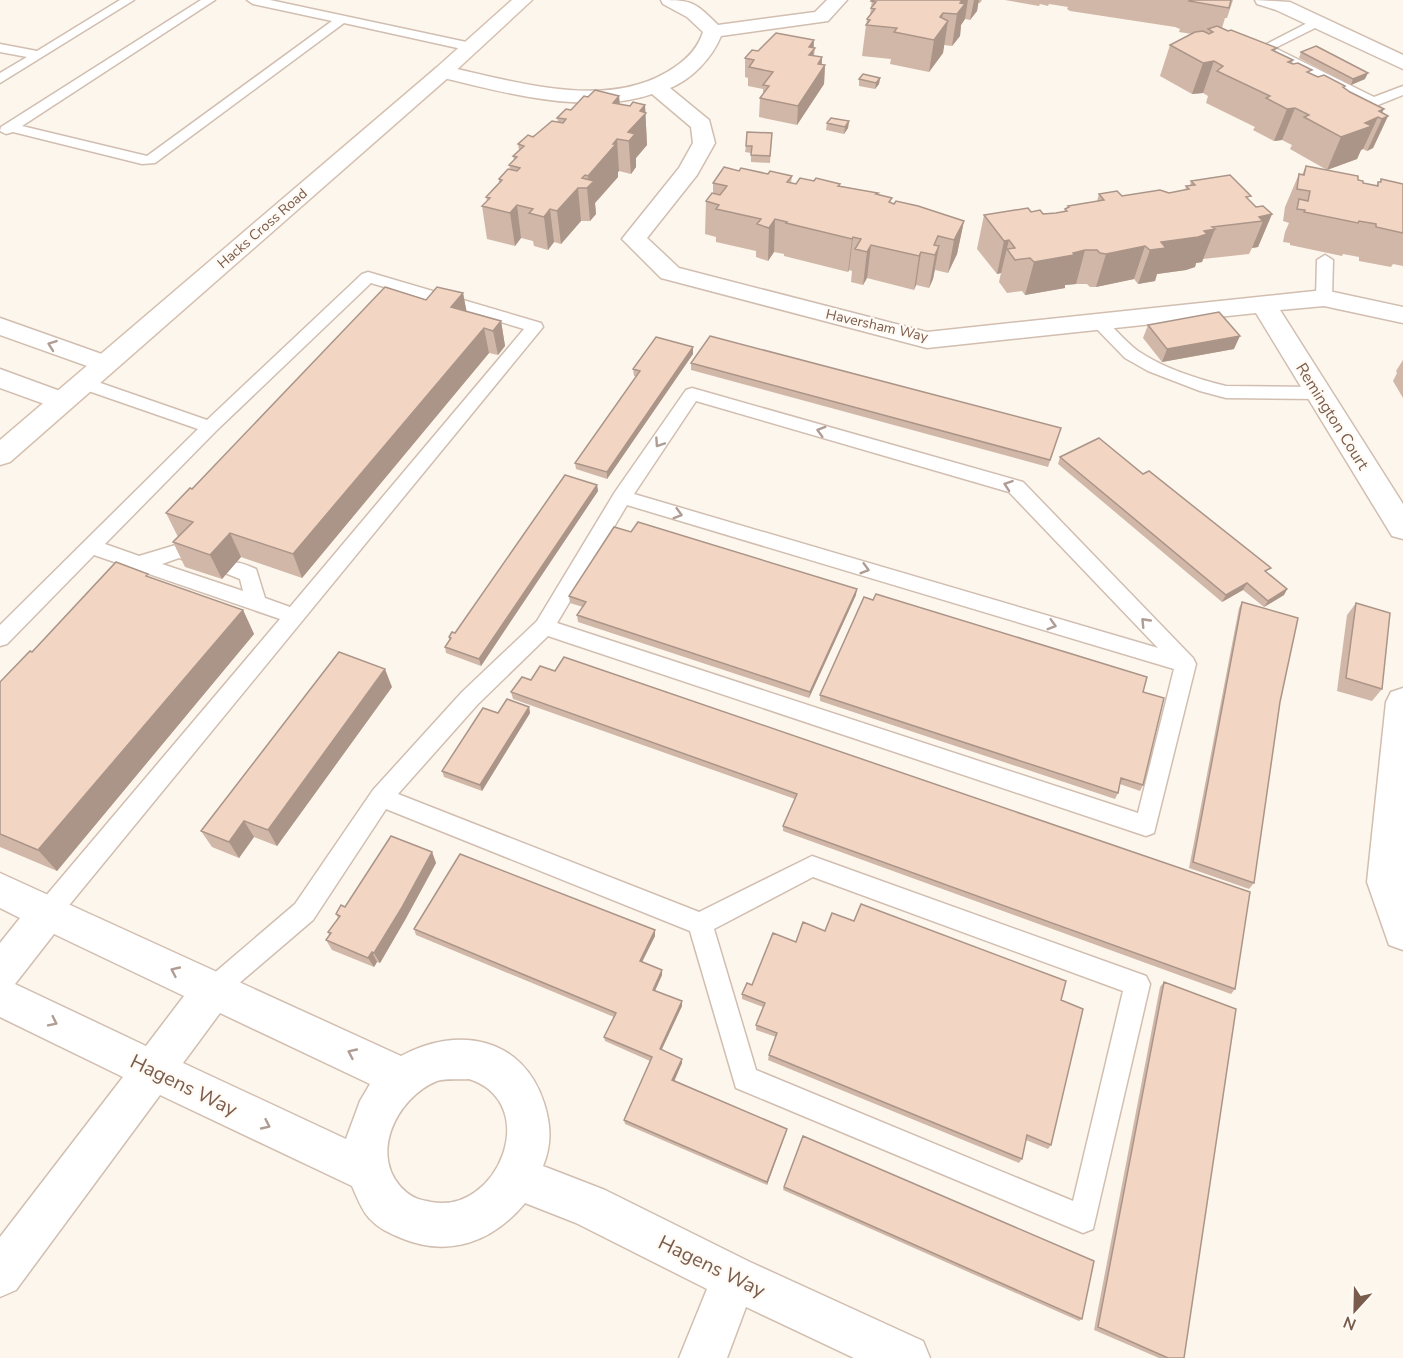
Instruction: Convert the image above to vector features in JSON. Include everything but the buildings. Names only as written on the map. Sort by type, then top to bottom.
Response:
[{"type":"street","name":"Hacks Cross Road","points":[[0,455],[443,72],[523,0]]},
{"type":"street","points":[[670,0],[683,4],[713,31]]},
{"type":"street","points":[[713,31],[821,17],[838,0]]},
{"type":"street","points":[[1264,0],[1317,22],[1403,63]]},
{"type":"street","points":[[443,72],[551,92],[594,97],[619,96],[657,88],[679,77],[709,45],[713,31]]},
{"type":"street","name":"Haversham Way","points":[[657,88],[701,125],[704,143],[690,170],[634,239],[670,273],[927,340],[1324,298],[1403,315]]},
{"type":"street","name":"Remington Court","points":[[1263,304],[1403,528]]},
{"type":"street","points":[[0,326],[104,364]]},
{"type":"street","points":[[0,378],[61,401]]},
{"type":"street","points":[[1403,702],[1386,882],[1403,932]]},
{"type":"street","points":[[0,890],[404,1078]]},
{"type":"street","points":[[0,973],[48,912]]},
{"type":"street","points":[[0,1274],[214,989]]},
{"type":"street","name":"Hagens Way","points":[[0,996],[151,1070],[369,1171]]},
{"type":"street","points":[[469,1059],[498,1069],[519,1090],[529,1119],[529,1151],[517,1178],[491,1209],[459,1225],[425,1227],[396,1214],[375,1191],[365,1160],[369,1127],[384,1097],[404,1078],[439,1060],[469,1059]]},
{"type":"street","name":"Hagens Way","points":[[517,1178],[589,1206],[734,1278],[906,1358]]},
{"type":"street","points":[[703,1358],[734,1278]]},
{"type":"lane","points":[[0,80],[129,0]]},
{"type":"lane","points":[[5,130],[209,0]]},
{"type":"lane","points":[[253,0],[471,47]]},
{"type":"lane","points":[[5,130],[150,160],[342,19]]},
{"type":"lane","points":[[1317,22],[1265,48],[1373,102],[1403,90]]},
{"type":"lane","points":[[0,48],[38,55]]},
{"type":"lane","points":[[1324,298],[1325,260]]},
{"type":"lane","points":[[0,638],[210,427],[368,277],[535,327],[48,912]]},
{"type":"lane","points":[[416,291],[428,311],[439,315]]},
{"type":"lane","points":[[464,322],[479,324],[501,317]]},
{"type":"lane","points":[[1098,322],[1131,354],[1154,367],[1206,387],[1226,392],[1319,393]]},
{"type":"lane","points":[[82,382],[210,427]]},
{"type":"lane","points":[[214,989],[304,912],[381,796],[470,698],[544,627],[622,497],[692,394],[1016,486],[1186,664]]},
{"type":"lane","points":[[622,497],[1186,664]]},
{"type":"lane","points":[[91,547],[294,616]]},
{"type":"lane","points":[[140,563],[179,551],[195,556]]},
{"type":"lane","points":[[232,568],[249,574],[256,603]]},
{"type":"lane","points":[[544,627],[1146,826],[1186,664]]},
{"type":"lane","points":[[381,796],[700,924],[812,866],[1137,984],[1083,1219],[745,1079],[700,924]]}]
